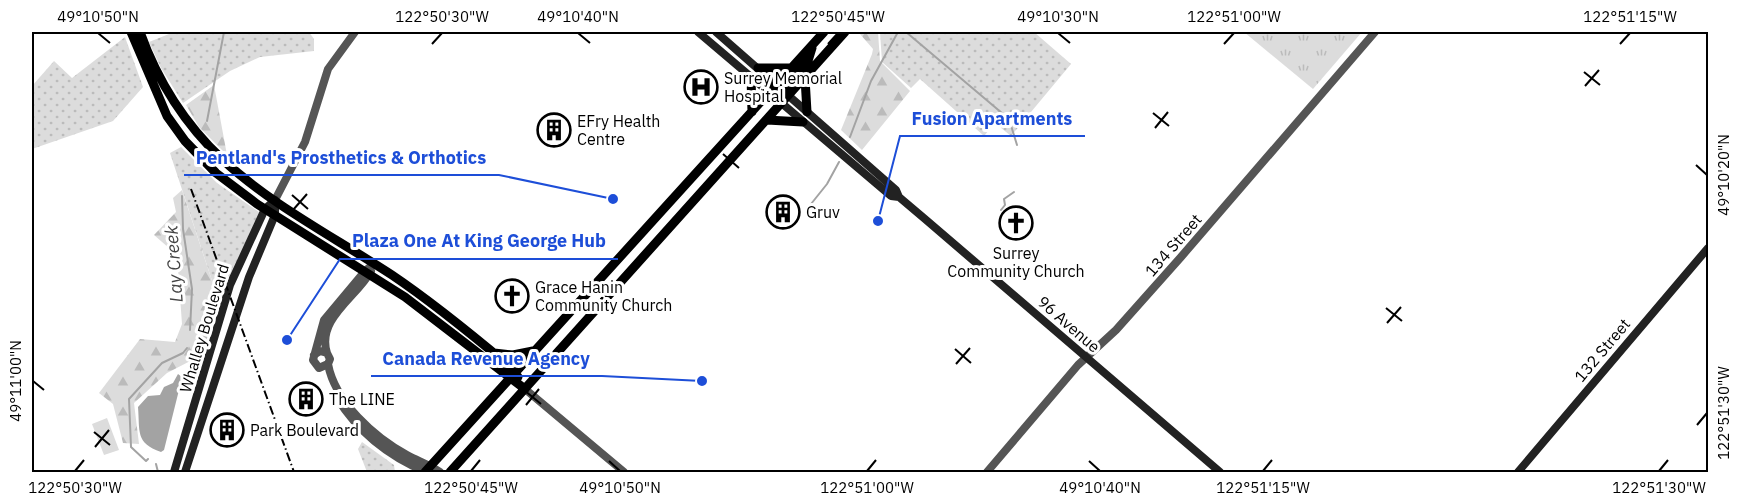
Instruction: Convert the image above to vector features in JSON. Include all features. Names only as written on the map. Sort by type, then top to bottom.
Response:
[{"type":"main road","points":[[131,32],[160,101],[185,141],[216,173],[265,209],[367,272],[512,375]]},
{"type":"main road","points":[[140,32],[169,96],[193,130],[230,168],[424,298],[493,352],[525,389]]},
{"type":"main road","name":"96 Avenue","points":[[698,32],[891,196],[899,197]]},
{"type":"main road","name":"96 Avenue","points":[[716,32],[896,190],[899,197],[1220,472]]},
{"type":"main road","points":[[450,472],[612,289],[767,120],[792,68],[824,32]]},
{"type":"main road","points":[[783,90],[805,78],[845,32]]},
{"type":"main road","points":[[427,471],[752,112],[776,98],[808,61],[814,43]]},
{"type":"main road","points":[[758,68],[792,68]]},
{"type":"main road","points":[[750,77],[752,112]]},
{"type":"main road","points":[[805,78],[807,112]]},
{"type":"main road","points":[[767,120],[803,122]]},
{"type":"main road","name":"Whalley Boulevard","points":[[174,472],[230,285],[265,209],[275,200]]},
{"type":"main road","name":"Whalley Boulevard","points":[[185,472],[249,277],[275,215],[275,200]]},
{"type":"main road","name":"132 Street","points":[[1518,472],[1708,248]]},
{"type":"main road","points":[[493,352],[513,355],[535,350]]},
{"type":"street","name":"Whalley Boulevard","points":[[275,200],[305,142],[328,69],[355,32]]},
{"type":"street","name":"134 Street","points":[[987,472],[1086,358],[1116,330],[1181,257],[1375,32]]},
{"type":"street","points":[[374,264],[324,320],[313,363],[319,368],[344,409],[362,430],[387,451],[427,471],[440,472]]},
{"type":"street","points":[[367,272],[328,326],[325,340],[330,359],[328,364],[338,390],[367,425],[427,471]]},
{"type":"street","points":[[314,355],[320,351],[327,353]]},
{"type":"street","points":[[319,368],[328,364]]},
{"type":"street","points":[[525,389],[624,472]]},
{"type":"green space","points":[[174,32],[309,32],[314,39],[314,51],[260,57],[230,71],[183,103],[161,68],[149,42]]},
{"type":"green space","points":[[878,32],[880,61],[910,91],[862,150],[841,130],[872,54],[873,49],[860,34]]},
{"type":"green space","points":[[880,32],[1034,32],[1071,64],[1011,136],[995,123],[984,136],[920,79],[911,88],[882,62]]},
{"type":"green space","points":[[1244,32],[1362,32],[1313,89]]},
{"type":"green space","points":[[125,37],[143,87],[113,121],[32,149],[32,86],[54,61],[72,78]]},
{"type":"green space","points":[[214,85],[227,155],[199,127],[186,105]]},
{"type":"green space","points":[[181,147],[217,183],[259,212],[220,305],[170,153]]},
{"type":"green space","points":[[182,190],[220,305],[200,356],[167,373],[134,403],[139,444],[123,443],[113,404],[99,393],[140,339],[175,342],[182,324],[177,255],[154,235],[176,212],[173,198]]},
{"type":"green space","points":[[107,418],[119,450],[104,455],[92,424]]},
{"type":"green space","points":[[362,442],[394,465],[395,472],[367,472],[358,449]]},
{"type":"shaded area","points":[[178,374],[182,377],[181,382],[164,450],[161,452],[147,445],[140,435],[138,407],[148,396],[160,395],[164,387],[173,383]]},
{"type":"waterway","name":"Lay Creek","points":[[207,121],[224,32]]},
{"type":"waterway","points":[[850,137],[871,81],[898,32]]},
{"type":"waterway","points":[[906,32],[1009,119],[1017,145]]},
{"type":"waterway","points":[[811,204],[827,184],[839,162]]},
{"type":"waterway","points":[[1001,210],[1005,205],[1004,199],[1014,192]]},
{"type":"waterway","name":"Lay Creek","points":[[182,196],[183,229],[192,289],[190,330]]},
{"type":"waterway","name":"Lay Creek","points":[[148,459],[146,461],[131,447],[129,399],[162,363],[183,353],[187,348]]},
{"type":"waterway","name":"Lay Creek","points":[[156,464],[158,472]]},
{"type":"railway","points":[[191,189],[294,472]]},
{"type":"place","name":"Surrey Memorial Hospital","points":[[701,87]]},
{"type":"place","name":"EFry Health Centre","points":[[554,130]]},
{"type":"place","name":"Pentland's Prosthetics & Orthotics","points":[[613,199]]},
{"type":"place","name":"Gruv","points":[[783,212]]},
{"type":"place","name":"Fusion Apartments","points":[[878,221]]},
{"type":"place","name":"Surrey Community Church","points":[[1016,223]]},
{"type":"place","name":"Grace Hanin Community Church","points":[[512,296]]},
{"type":"place","name":"Plaza One At King George Hub","points":[[287,340]]},
{"type":"place","name":"Canada Revenue Agency","points":[[702,381]]},
{"type":"place","name":"The LINE","points":[[306,399]]},
{"type":"place","name":"Park Boulevard","points":[[227,430]]}]
